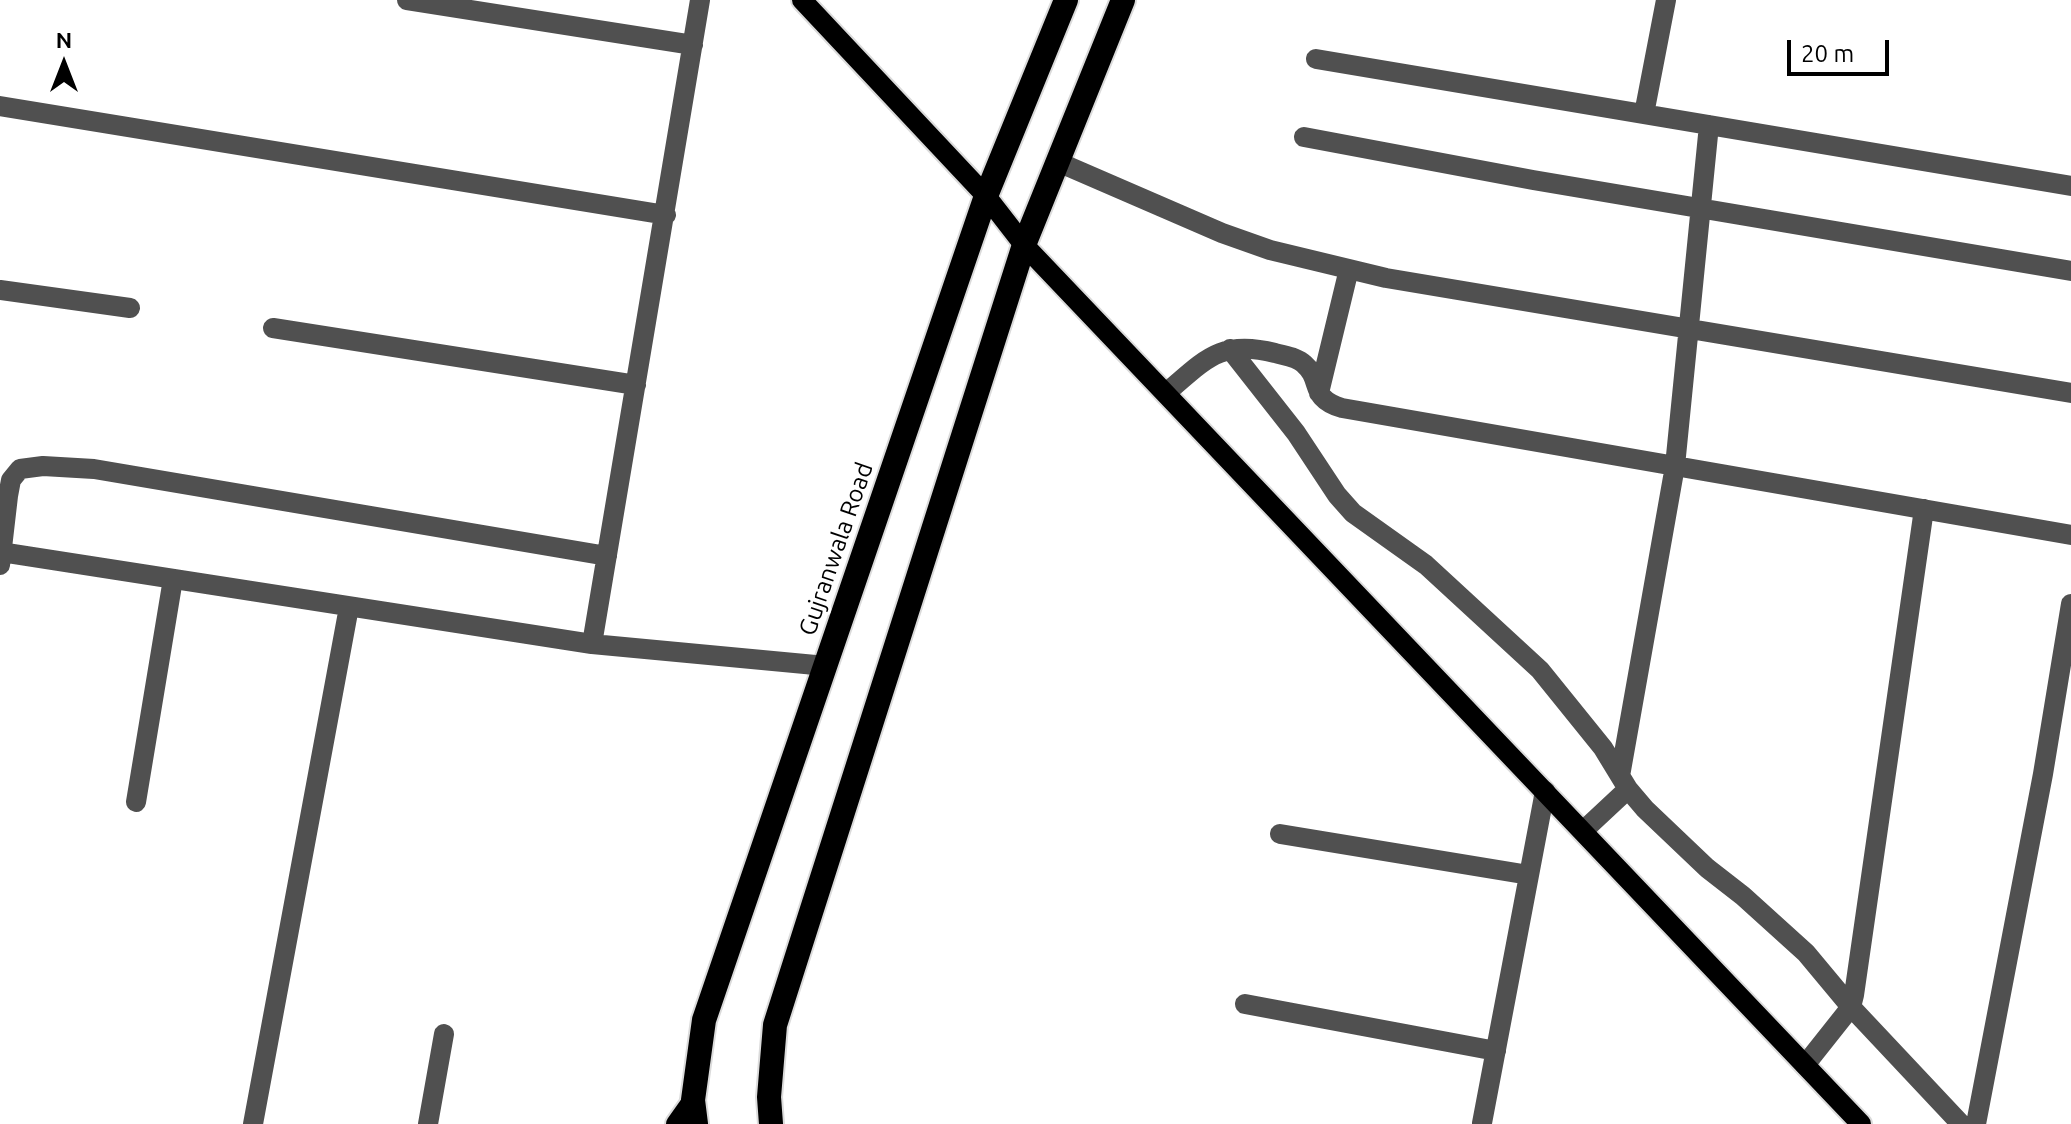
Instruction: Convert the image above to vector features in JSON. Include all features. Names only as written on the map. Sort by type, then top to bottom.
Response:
[{"type":"highway","name":"Gujranwala Road","points":[[694,1112],[704,1020],[986,196],[1066,0]]},
{"type":"highway","points":[[771,1124],[769,1097],[775,1025],[1024,245],[1123,0]]},
{"type":"main road","points":[[802,0],[986,196],[1024,245],[1861,1124]]},
{"type":"main road","points":[[676,1124],[694,1112]]},
{"type":"street","points":[[407,0],[693,45]]},
{"type":"street","points":[[592,644],[700,0]]},
{"type":"street","points":[[1644,114],[1666,0]]},
{"type":"street","points":[[1316,59],[2071,186]]},
{"type":"street","points":[[0,106],[666,215]]},
{"type":"street","points":[[1583,831],[1624,782],[1675,466],[1709,125]]},
{"type":"street","points":[[1304,137],[1533,180],[2071,271]]},
{"type":"street","points":[[1058,162],[1222,233],[1270,250],[1386,278],[2071,393]]},
{"type":"street","points":[[1319,393],[1349,269]]},
{"type":"street","points":[[0,290],[130,308]]},
{"type":"street","points":[[273,328],[636,385]]},
{"type":"street","points":[[1166,393],[1205,360],[1230,349],[1267,351],[1305,364],[1319,393],[1331,405],[1342,408],[2071,535]]},
{"type":"street","points":[[1230,349],[1353,513],[1426,565],[1540,670],[1603,748],[1624,782],[1707,868],[1796,943],[1851,1007],[1961,1124]]},
{"type":"street","points":[[607,556],[94,469],[57,466],[16,472],[8,496],[0,556],[173,579],[592,644],[826,666]]},
{"type":"street","points":[[1805,1065],[1851,1007],[1924,509]]},
{"type":"street","points":[[136,802],[173,579]]},
{"type":"street","points":[[1976,1124],[2043,774],[2071,604]]},
{"type":"street","points":[[253,1124],[349,607]]},
{"type":"street","points":[[1482,1123],[1545,791]]},
{"type":"street","points":[[1280,834],[1529,875]]},
{"type":"street","points":[[1245,1004],[1496,1051]]},
{"type":"street","points":[[428,1124],[444,1034]]}]
